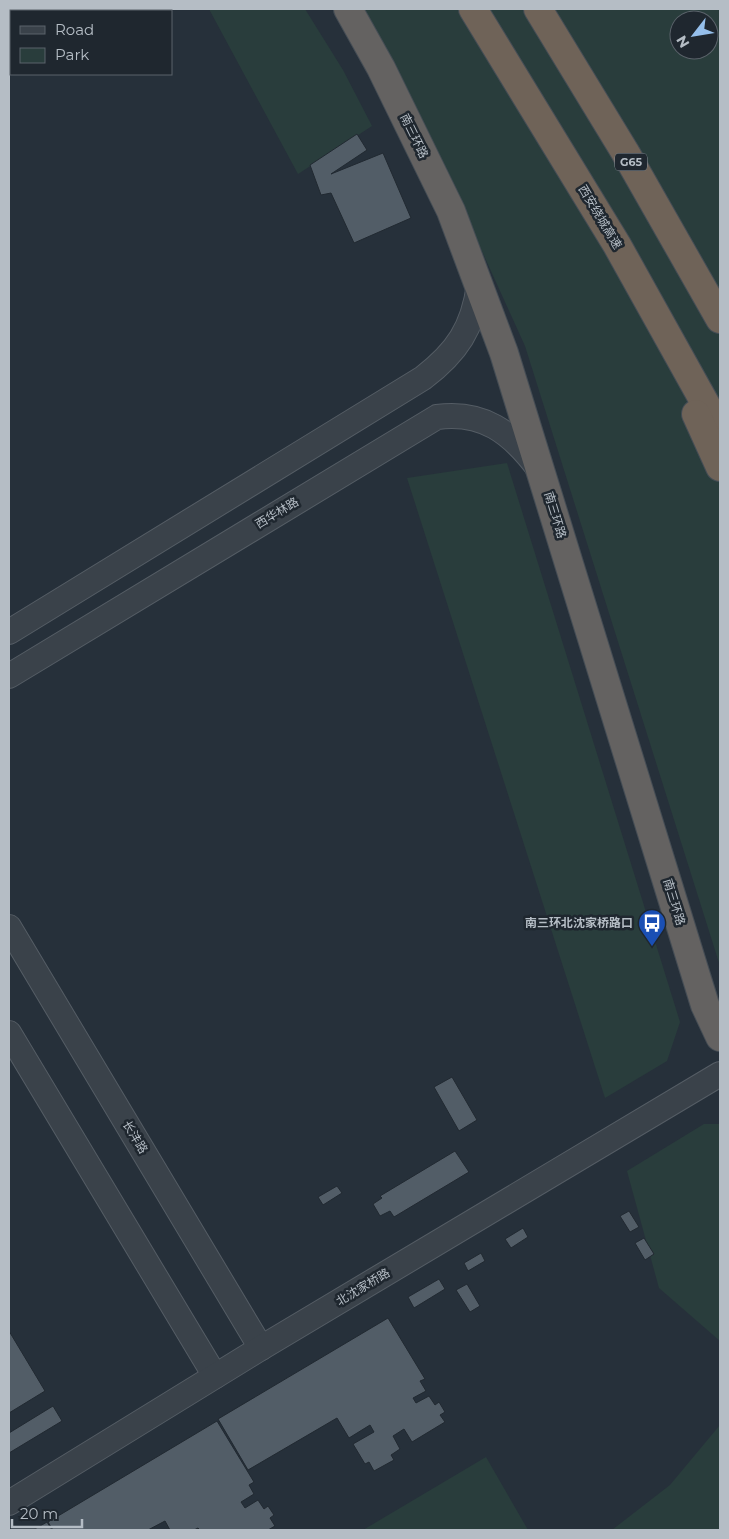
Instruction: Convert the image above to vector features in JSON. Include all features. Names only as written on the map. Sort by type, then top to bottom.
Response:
[{"type":"highway","name":"南三环路","points":[[348,9],[380,68],[451,211],[504,353],[706,1004],[720,1038]]},
{"type":"highway","name":"西安绕城高速","points":[[473,9],[617,245],[720,430]]},
{"type":"highway","name":"G65","points":[[538,9],[625,152],[720,319]]},
{"type":"highway","points":[[617,245],[720,466]]},
{"type":"street","points":[[9,632],[423,378],[444,361],[464,334],[476,308],[479,285]]},
{"type":"street","name":"西华林路","points":[[9,676],[437,417],[461,415],[477,419],[510,435],[523,448],[542,474]]},
{"type":"street","name":"长沣路","points":[[9,927],[262,1348]]},
{"type":"street","points":[[9,1033],[215,1376]]},
{"type":"street","name":"北沈家桥路","points":[[9,1503],[215,1376],[720,1074]]},
{"type":"green space","points":[[209,9],[305,9],[343,70],[372,126],[298,174]]},
{"type":"green space","points":[[363,9],[720,9],[720,966],[525,346],[461,205]]},
{"type":"green space","points":[[507,463],[680,1022],[667,1061],[605,1098],[407,478]]},
{"type":"green space","points":[[704,1124],[720,1124],[720,1341],[659,1288],[627,1171]]},
{"type":"green space","points":[[720,1425],[720,1530],[612,1530],[670,1485]]},
{"type":"green space","points":[[486,1457],[528,1530],[363,1530]]},
{"type":"building","points":[[357,134],[367,150],[331,174],[383,153],[411,218],[354,243],[331,193],[321,195],[310,165]]},
{"type":"building","points":[[452,1077],[477,1120],[459,1131],[434,1087]]},
{"type":"building","points":[[455,1151],[469,1172],[394,1217],[390,1211],[380,1216],[373,1204],[382,1198],[380,1196]]},
{"type":"building","points":[[337,1186],[342,1193],[323,1205],[318,1197]]},
{"type":"building","points":[[629,1211],[639,1227],[630,1232],[620,1216]]},
{"type":"building","points":[[523,1228],[528,1237],[511,1248],[505,1239]]},
{"type":"building","points":[[644,1238],[654,1254],[645,1260],[635,1243]]},
{"type":"building","points":[[481,1253],[485,1261],[468,1271],[464,1263]]},
{"type":"building","points":[[439,1279],[445,1289],[414,1308],[408,1297]]},
{"type":"building","points":[[467,1284],[480,1306],[470,1312],[456,1290]]},
{"type":"building","points":[[388,1318],[425,1379],[420,1381],[426,1391],[413,1398],[416,1403],[429,1396],[435,1405],[439,1402],[445,1412],[440,1415],[445,1422],[412,1442],[404,1429],[393,1436],[400,1449],[391,1455],[394,1460],[374,1471],[369,1462],[365,1464],[353,1444],[374,1432],[370,1425],[349,1438],[337,1418],[248,1470],[218,1419]]},
{"type":"building","points":[[9,1331],[45,1391],[9,1413]]},
{"type":"building","points":[[53,1406],[62,1421],[9,1453],[9,1433]]},
{"type":"building","points":[[217,1421],[254,1482],[249,1485],[254,1494],[241,1502],[245,1508],[258,1500],[264,1509],[268,1506],[274,1515],[270,1518],[275,1526],[268,1530],[200,1530],[198,1528],[194,1530],[170,1530],[165,1521],[148,1530],[53,1530],[48,1522]]},
{"type":"building","points":[[47,1522],[52,1530],[33,1530]]},
{"type":"place","name":"南三环北沈家桥路口","points":[[652,947]]}]
